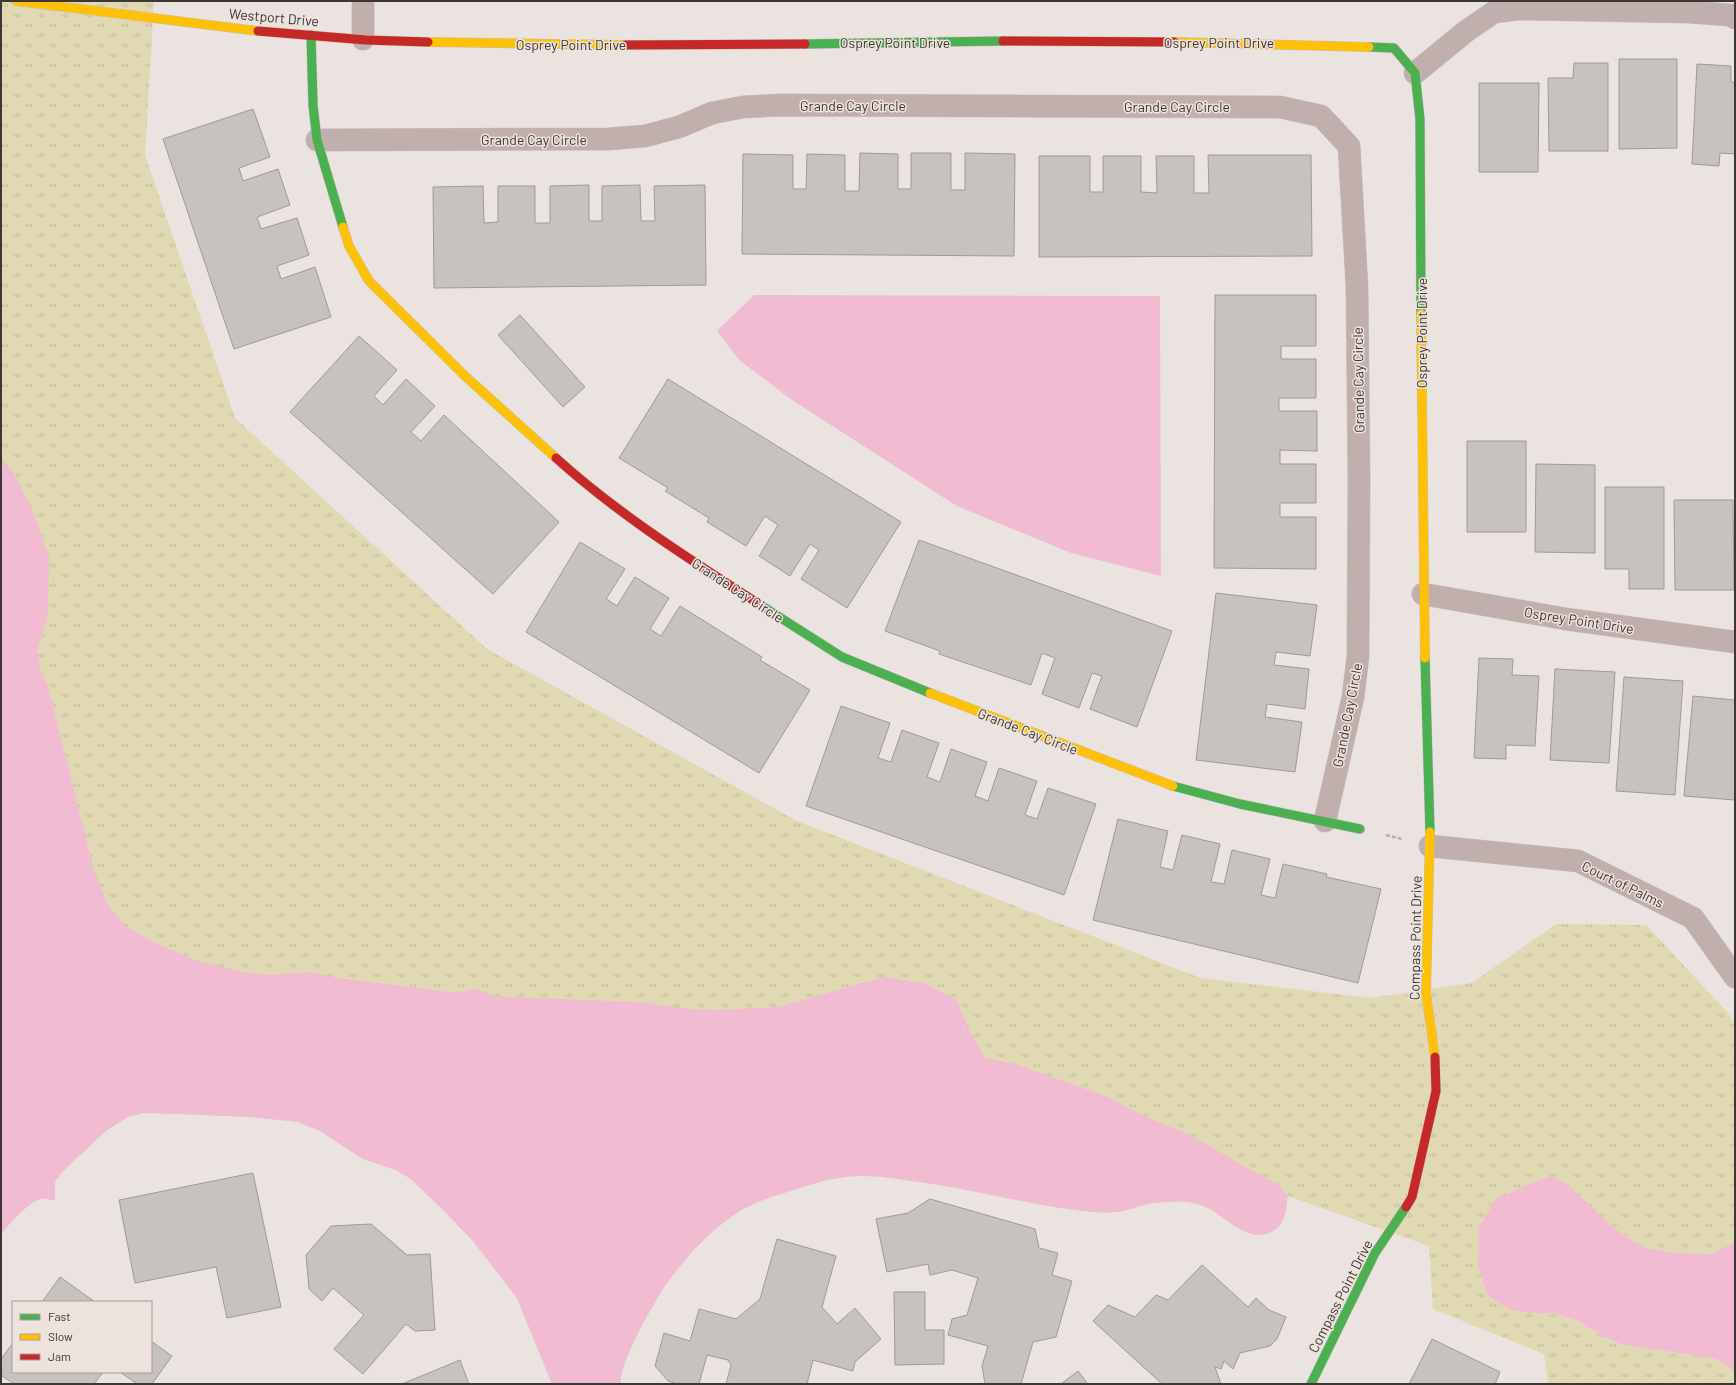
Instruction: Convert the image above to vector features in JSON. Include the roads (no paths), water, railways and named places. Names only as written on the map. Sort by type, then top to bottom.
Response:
[{"type":"street","name":"Westport Drive","points":[[16,1],[177,23],[363,39]]},
{"type":"street","points":[[363,1],[363,39]]},
{"type":"street","points":[[1415,73],[1465,32],[1494,12],[1518,9],[1688,12],[1730,15],[1735,18]]},
{"type":"street","name":"Grande Cay Circle","points":[[311,35],[313,105],[317,140],[349,246],[369,281],[465,376],[573,474],[651,534],[842,657],[873,671],[1163,783],[1240,804],[1360,829]]},
{"type":"street","name":"Osprey Point Drive","points":[[363,39],[520,44],[1282,42],[1394,48],[1415,73],[1420,119],[1423,594],[1430,846]]},
{"type":"street","name":"Grande Cay Circle","points":[[317,140],[608,139],[645,136],[678,127],[712,113],[744,107],[780,105],[1280,107],[1321,116],[1349,146],[1357,287],[1359,480],[1358,656],[1353,697],[1325,821]]},
{"type":"street","name":"Osprey Point Drive","points":[[1423,594],[1566,619],[1735,642]]},
{"type":"street","name":"Court of Palms","points":[[1430,846],[1578,862],[1694,918],[1735,977]]},
{"type":"street","name":"Compass Point Drive","points":[[1311,1384],[1338,1331],[1374,1253],[1412,1197],[1429,1126],[1436,1091],[1434,1051],[1426,993],[1430,846]]}]
